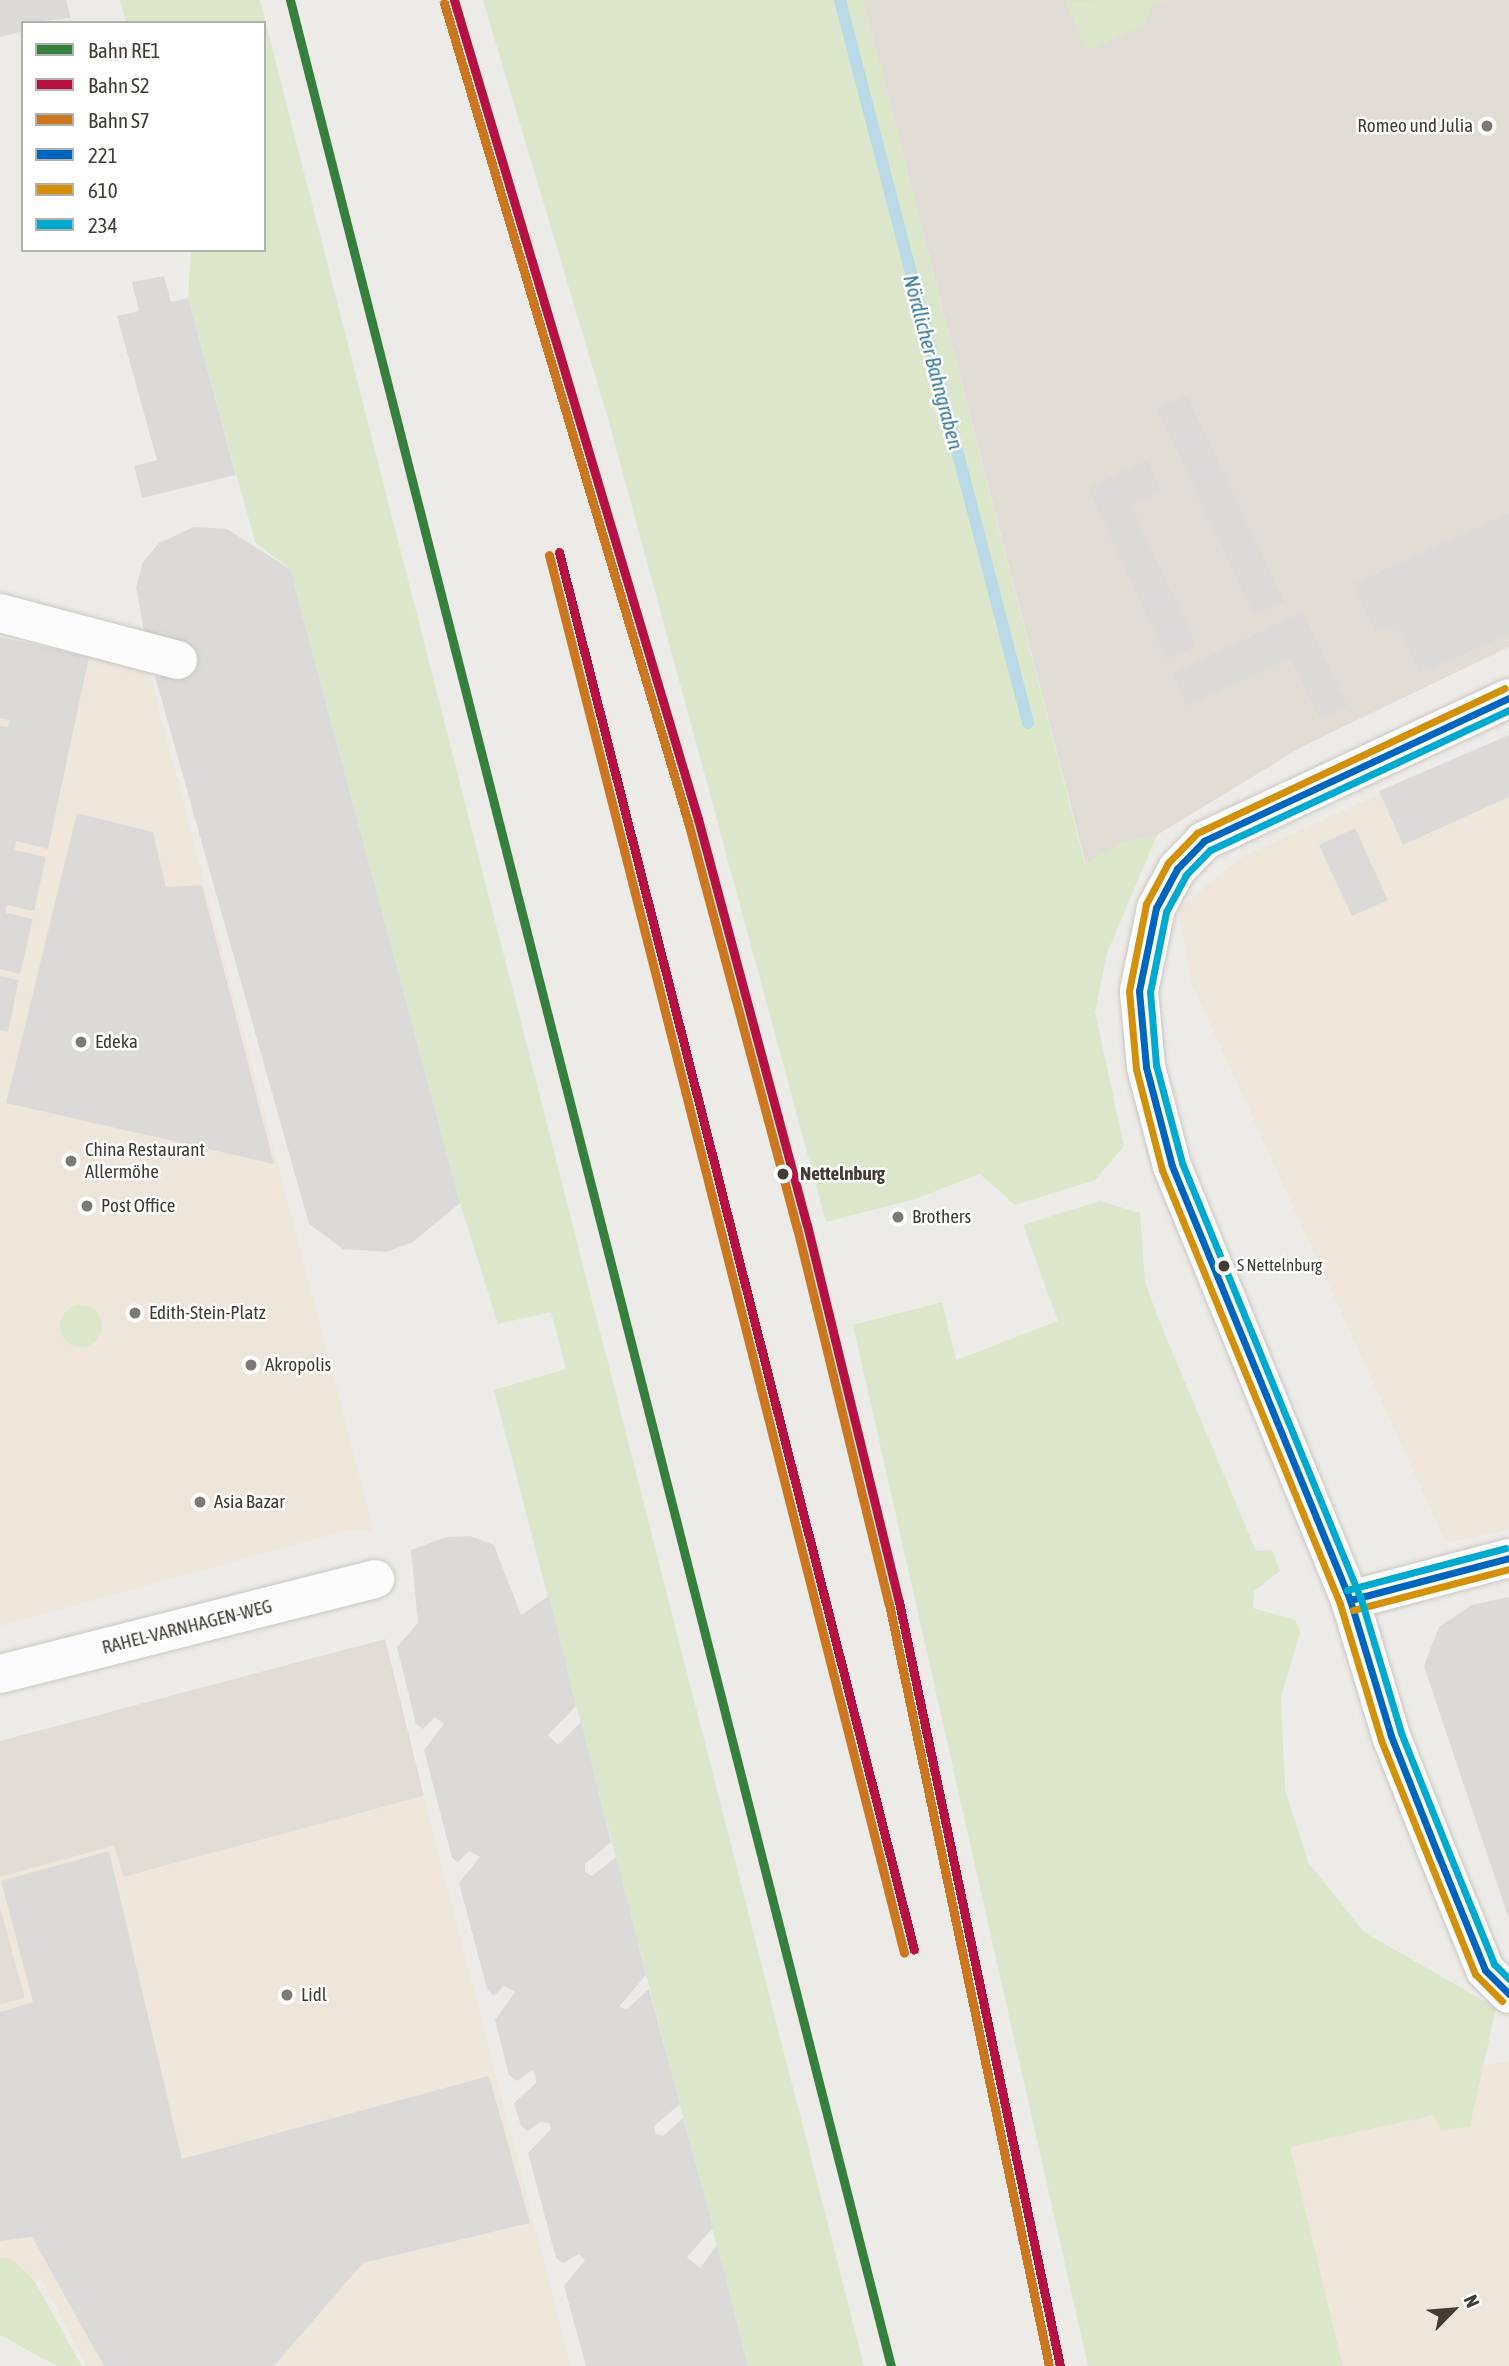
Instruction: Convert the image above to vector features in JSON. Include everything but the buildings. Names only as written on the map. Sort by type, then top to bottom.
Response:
[{"type":"street","points":[[0,612],[178,660]]},
{"type":"street","points":[[1509,698],[1204,841],[1164,892],[1144,947],[1140,1025],[1172,1166],[1350,1600],[1391,1736],[1444,1870],[1485,1970],[1509,1994]]},
{"type":"street","points":[[1350,1600],[1509,1558]]},
{"type":"street","name":"RAHEL-VARNHAGEN-WEG","points":[[0,1674],[374,1579]]},
{"type":"shaded area","points":[[0,0],[66,0],[71,18],[21,21],[21,32],[0,37]]},
{"type":"shaded area","points":[[863,0],[1509,0],[1509,647],[1303,746],[1157,835],[1121,843],[1086,865]]},
{"type":"shaded area","points":[[164,276],[171,302],[188,298],[236,475],[142,498],[134,466],[157,460],[117,316],[139,311],[132,282]]},
{"type":"shaded area","points":[[1186,394],[1284,601],[1254,615],[1157,408]]},
{"type":"shaded area","points":[[1147,460],[1161,491],[1131,505],[1196,645],[1167,659],[1088,488]]},
{"type":"shaded area","points":[[1509,513],[1509,634],[1420,673],[1398,623],[1375,632],[1354,584]]},
{"type":"shaded area","points":[[194,527],[227,529],[290,569],[460,1203],[413,1242],[386,1252],[343,1249],[309,1224],[147,648],[136,587],[143,562],[159,543]]},
{"type":"shaded area","points":[[1303,612],[1347,706],[1320,719],[1290,658],[1187,706],[1173,673]]},
{"type":"shaded area","points":[[0,637],[149,670],[374,1531],[345,1531],[0,1626]]},
{"type":"shaded area","points":[[0,637],[89,657],[48,849],[16,841],[15,850],[46,857],[34,911],[6,905],[6,913],[33,919],[20,974],[0,969],[0,726],[8,727],[9,720],[0,718]]},
{"type":"shaded area","points":[[1509,735],[1509,1530],[1446,1543],[1191,982],[1178,909],[1240,858]]},
{"type":"shaded area","points":[[1509,735],[1509,797],[1403,845],[1379,791]]},
{"type":"shaded area","points":[[77,813],[153,832],[166,887],[202,885],[274,1164],[6,1103]]},
{"type":"shaded area","points":[[1355,828],[1388,900],[1352,916],[1319,845]]},
{"type":"shaded area","points":[[0,976],[19,980],[8,1032],[0,1030]]},
{"type":"shaded area","points":[[470,1536],[494,1545],[521,1615],[549,1596],[576,1706],[548,1735],[558,1745],[581,1722],[611,1842],[585,1864],[585,1872],[592,1876],[616,1857],[646,1975],[619,2007],[627,2009],[649,1989],[680,2104],[654,2126],[655,2133],[663,2136],[683,2118],[713,2228],[687,2257],[700,2268],[717,2245],[748,2366],[586,2366],[564,2286],[585,2260],[579,2254],[563,2263],[556,2258],[528,2153],[551,2129],[549,2123],[540,2122],[528,2131],[521,2126],[514,2103],[536,2083],[536,2077],[532,2070],[517,2081],[509,2075],[495,2020],[515,1992],[504,1986],[494,1996],[487,1989],[459,1883],[480,1857],[469,1851],[458,1862],[452,1858],[424,1750],[444,1724],[435,1717],[423,1729],[416,1724],[397,1647],[418,1623],[411,1550],[446,1537]]},
{"type":"shaded area","points":[[1509,1597],[1509,1919],[1424,1666],[1439,1627],[1472,1605]]},
{"type":"shaded area","points":[[385,1639],[424,1796],[123,1877],[113,1846],[0,1877],[0,1741]]},
{"type":"shaded area","points":[[424,1796],[571,2366],[87,2366],[42,2281],[0,2265],[0,2005],[25,1997],[0,1906],[0,1877],[114,1846],[124,1877]]},
{"type":"shaded area","points":[[109,1851],[182,2159],[489,2076],[530,2223],[363,2263],[274,2366],[104,2366],[32,2237],[0,2241],[0,2012],[33,2002],[1,1881]]},
{"type":"shaded area","points":[[0,1906],[25,1998],[0,2005]]},
{"type":"shaded area","points":[[1509,2061],[1509,2366],[1343,2366],[1290,2147],[1434,2115],[1479,2066]]},
{"type":"green space","points":[[120,0],[260,0],[265,21],[125,21]]},
{"type":"green space","points":[[483,0],[863,0],[1085,864],[1121,843],[1157,835],[1107,953],[1095,1012],[1124,1146],[1095,1180],[1015,1205],[980,1174],[915,1199],[826,1222],[609,422]]},
{"type":"green space","points":[[1167,0],[1151,7],[1145,25],[1087,51],[1065,1]]},
{"type":"green space","points":[[266,24],[864,2366],[748,2366],[494,1390],[566,1369],[551,1312],[498,1324],[460,1203],[290,569],[255,542],[188,298],[191,252],[266,252]]},
{"type":"green space","points":[[1100,1201],[1140,1213],[1145,1282],[1160,1323],[1256,1551],[1272,1550],[1280,1571],[1254,1591],[1253,1608],[1295,1620],[1300,1632],[1281,1697],[1285,1789],[1308,1862],[1364,1932],[1496,2008],[1470,2126],[1441,2131],[1434,2115],[1290,2147],[1343,2366],[1088,2366],[853,1325],[942,1302],[956,1360],[1058,1321],[1023,1225]]},
{"type":"green space","points":[[81,1305],[96,1311],[102,1326],[96,1341],[81,1347],[66,1341],[60,1326],[66,1311]]},
{"type":"green space","points":[[0,2258],[10,2258],[33,2279],[82,2366],[57,2366],[0,2335]]},
{"type":"waterway","name":"Nördlicher Bahngraben","points":[[840,0],[1028,723]]},
{"type":"rail line","name":"RE1","points":[[290,0],[891,2366]]},
{"type":"rail line","name":"S2","points":[[454,0],[698,819],[807,1225],[899,1602],[1060,2366]]},
{"type":"rail line","name":"S7","points":[[444,3],[688,822],[797,1228],[889,1604],[1049,2366]]},
{"type":"rail line","name":"S2","points":[[559,552],[914,1950]]},
{"type":"rail line","name":"S7","points":[[549,555],[904,1953]]},
{"type":"transit line","name":"610","points":[[1502,2001],[1475,1974],[1381,1740],[1340,1604],[1162,1170],[1136,1069],[1129,991],[1146,904],[1168,863],[1197,833],[1505,688]]},
{"type":"transit line","name":"221","points":[[1509,698],[1204,841],[1177,869],[1156,908],[1139,991],[1146,1067],[1172,1166],[1350,1600],[1391,1736],[1439,1857],[1485,1970],[1509,1994]]},
{"type":"transit line","name":"234","points":[[1509,710],[1210,850],[1186,875],[1166,912],[1150,992],[1156,1065],[1182,1163],[1360,1596],[1401,1733],[1449,1853],[1494,1964],[1509,1979]]},
{"type":"transit line","name":"234","points":[[1347,1590],[1506,1548]]},
{"type":"transit line","name":"221","points":[[1350,1600],[1509,1558]]},
{"type":"transit line","name":"610","points":[[1353,1610],[1509,1569]]},
{"type":"place","name":"Romeo und Julia","points":[[1487,126]]},
{"type":"place","name":"Edeka","points":[[81,1042]]},
{"type":"place","name":"China Restaurant Allermöhe","points":[[71,1161]]},
{"type":"place","name":"Nettelnburg","points":[[783,1174]]},
{"type":"place","name":"Post Office","points":[[87,1206]]},
{"type":"place","name":"Brothers","points":[[898,1217]]},
{"type":"place","name":"S Nettelnburg","points":[[1224,1266]]},
{"type":"place","name":"Edith-Stein-Platz","points":[[135,1313]]},
{"type":"place","name":"Akropolis","points":[[251,1365]]},
{"type":"place","name":"Asia Bazar","points":[[200,1502]]},
{"type":"place","name":"Lidl","points":[[287,1995]]}]
